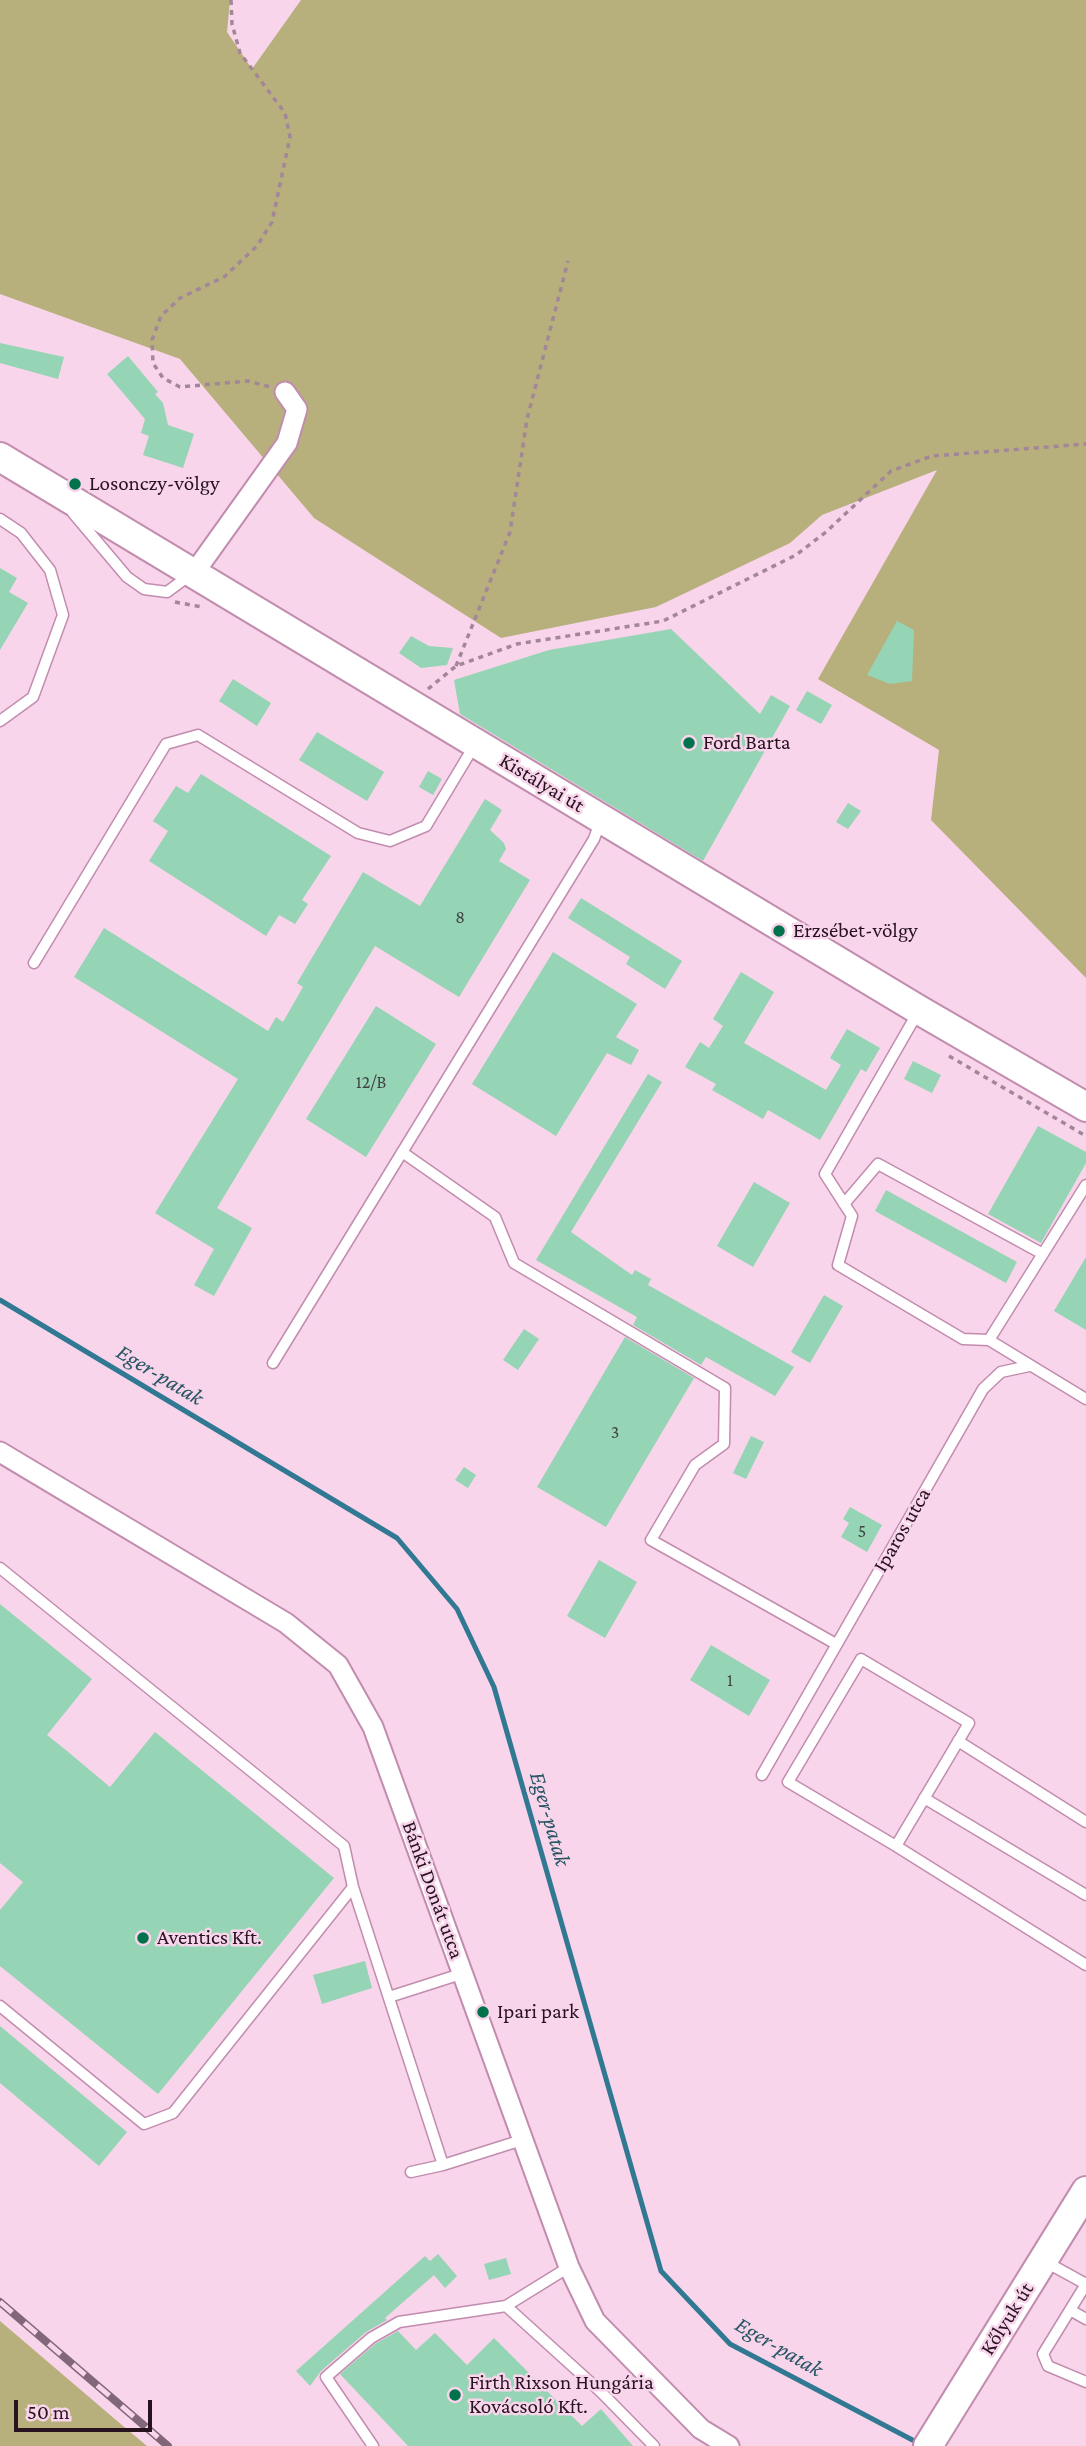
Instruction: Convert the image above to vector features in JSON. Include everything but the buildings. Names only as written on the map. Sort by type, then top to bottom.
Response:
[{"type":"main road","name":"Kistályai út","points":[[0,457],[919,1010],[1086,1107]]},
{"type":"main road","name":"Kőlyuk út","points":[[934,2437],[1086,2191]]},
{"type":"street","points":[[194,573],[286,443],[297,409],[285,392]]},
{"type":"street","name":"Bánki Donát utca","points":[[0,1451],[286,1623],[338,1665],[373,1727],[569,2267],[595,2321],[701,2429],[729,2446]]},
{"type":"lane","points":[[56,490],[118,567],[144,589],[167,592],[194,573]]},
{"type":"lane","points":[[0,519],[21,533],[50,570],[63,615],[33,697],[0,721]]},
{"type":"lane","points":[[34,963],[166,744],[198,735],[358,833],[390,841],[426,826],[476,743]]},
{"type":"lane","points":[[273,1363],[594,839],[601,818]]},
{"type":"lane","points":[[919,1010],[825,1174],[852,1216],[838,1265],[963,1339],[989,1340],[1086,1399]]},
{"type":"lane","points":[[401,1152],[495,1217],[514,1263],[725,1388],[724,1444],[695,1465],[651,1539],[836,1644]]},
{"type":"lane","points":[[845,1204],[878,1164],[1043,1254]]},
{"type":"lane","points":[[989,1340],[1086,1185]]},
{"type":"lane","name":"Iparos utca","points":[[762,1775],[984,1389],[1001,1372],[1028,1366]]},
{"type":"lane","points":[[0,1568],[344,1846],[353,1887],[443,2165]]},
{"type":"lane","points":[[896,1846],[969,1723],[861,1659],[788,1782],[1086,1965]]},
{"type":"lane","points":[[958,1741],[1086,1822]]},
{"type":"lane","points":[[924,1798],[1086,1895]]},
{"type":"lane","points":[[0,2006],[144,2124],[173,2113],[353,1887]]},
{"type":"lane","points":[[389,1997],[464,1973]]},
{"type":"lane","points":[[411,2172],[443,2165],[522,2140]]},
{"type":"lane","points":[[1044,2261],[1086,2284],[1043,2354],[1048,2366],[1085,2380]]},
{"type":"lane","points":[[373,2446],[326,2377],[371,2338],[399,2322],[506,2306],[569,2267]]},
{"type":"lane","points":[[506,2306],[601,2392],[654,2446]]},
{"type":"lane","points":[[1070,2310],[1086,2319]]},
{"type":"path","points":[[231,0],[232,24],[240,53],[285,113],[290,137],[272,222],[257,246],[224,277],[180,298],[161,316],[152,340],[153,363],[163,378],[180,387],[248,382],[285,392]]},
{"type":"path","points":[[456,666],[510,532],[527,419],[568,261]]},
{"type":"path","points":[[410,703],[456,666],[517,644],[663,621],[796,555],[826,532],[891,471],[932,456],[1086,444]]},
{"type":"shaded area","points":[[0,0],[230,0],[227,32],[252,69],[301,0],[1086,0],[1086,978],[931,820],[939,750],[818,679],[937,470],[822,515],[790,543],[656,607],[501,638],[314,518],[180,359],[0,294]]},
{"type":"shaded area","points":[[0,2321],[116,2420],[147,2446],[0,2446]]},
{"type":"waterway","name":"Eger-patak","points":[[0,1300],[397,1538],[457,1609],[494,1687],[661,2271],[730,2344],[920,2444]]},
{"type":"railway","points":[[0,2302],[168,2446]]},
{"type":"place","name":"Losonczy-völgy","points":[[75,484]]},
{"type":"place","name":"Ford Barta","points":[[689,743]]},
{"type":"place","name":"Erzsébet-völgy","points":[[779,931]]},
{"type":"place","name":"Aventics Kft.","points":[[143,1938]]},
{"type":"place","name":"Ipari park","points":[[483,2012]]},
{"type":"place","name":"Firth Rixson Hungária Kovácsoló Kft.","points":[[455,2395]]}]
